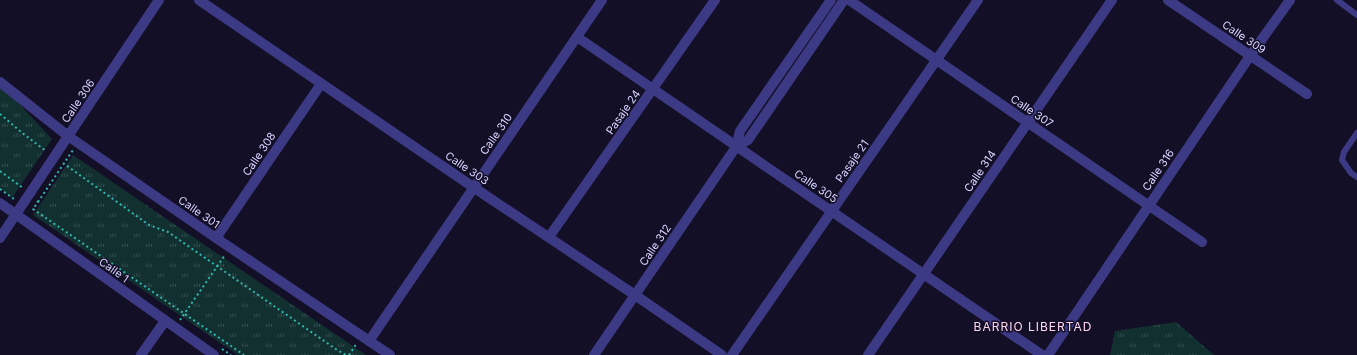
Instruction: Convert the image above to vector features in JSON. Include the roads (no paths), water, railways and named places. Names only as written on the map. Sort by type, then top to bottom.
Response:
[{"type":"street","name":"Calle 306","points":[[0,238],[159,0]]},
{"type":"street","name":"Calle 303","points":[[199,0],[473,187],[636,295],[722,355]]},
{"type":"street","name":"Calle 310","points":[[366,338],[473,187],[602,0]]},
{"type":"street","name":"Pasaje 24","points":[[549,237],[715,0]]},
{"type":"street","name":"Calle 312","points":[[594,355],[736,147],[740,131],[831,0]]},
{"type":"street","name":"Calle 312","points":[[736,147],[748,140],[844,0]]},
{"type":"street","name":"Calle 307","points":[[849,0],[1202,242]]},
{"type":"street","name":"Pasaje 21","points":[[732,355],[978,0]]},
{"type":"street","name":"Calle 314","points":[[868,355],[1112,0]]},
{"type":"street","name":"Calle 309","points":[[1168,0],[1306,94]]},
{"type":"street","name":"Calle 316","points":[[1048,355],[1250,56],[1290,0]]},
{"type":"street","name":"Calle 305","points":[[577,37],[1042,355]]},
{"type":"street","name":"Calle 301","points":[[0,82],[68,136],[230,248],[390,355]]},
{"type":"street","name":"Calle 308","points":[[216,238],[322,84]]},
{"type":"street","name":"Calle 1","points":[[0,203],[214,355]]},
{"type":"street","points":[[141,355],[165,321]]},
{"type":"lane","points":[[1337,0],[1357,15]]},
{"type":"lane","points":[[1357,133],[1344,152],[1342,160],[1350,173],[1357,177]]},
{"type":"district","name":"BARRIO LIBERTAD","points":[[1033,326]]}]
